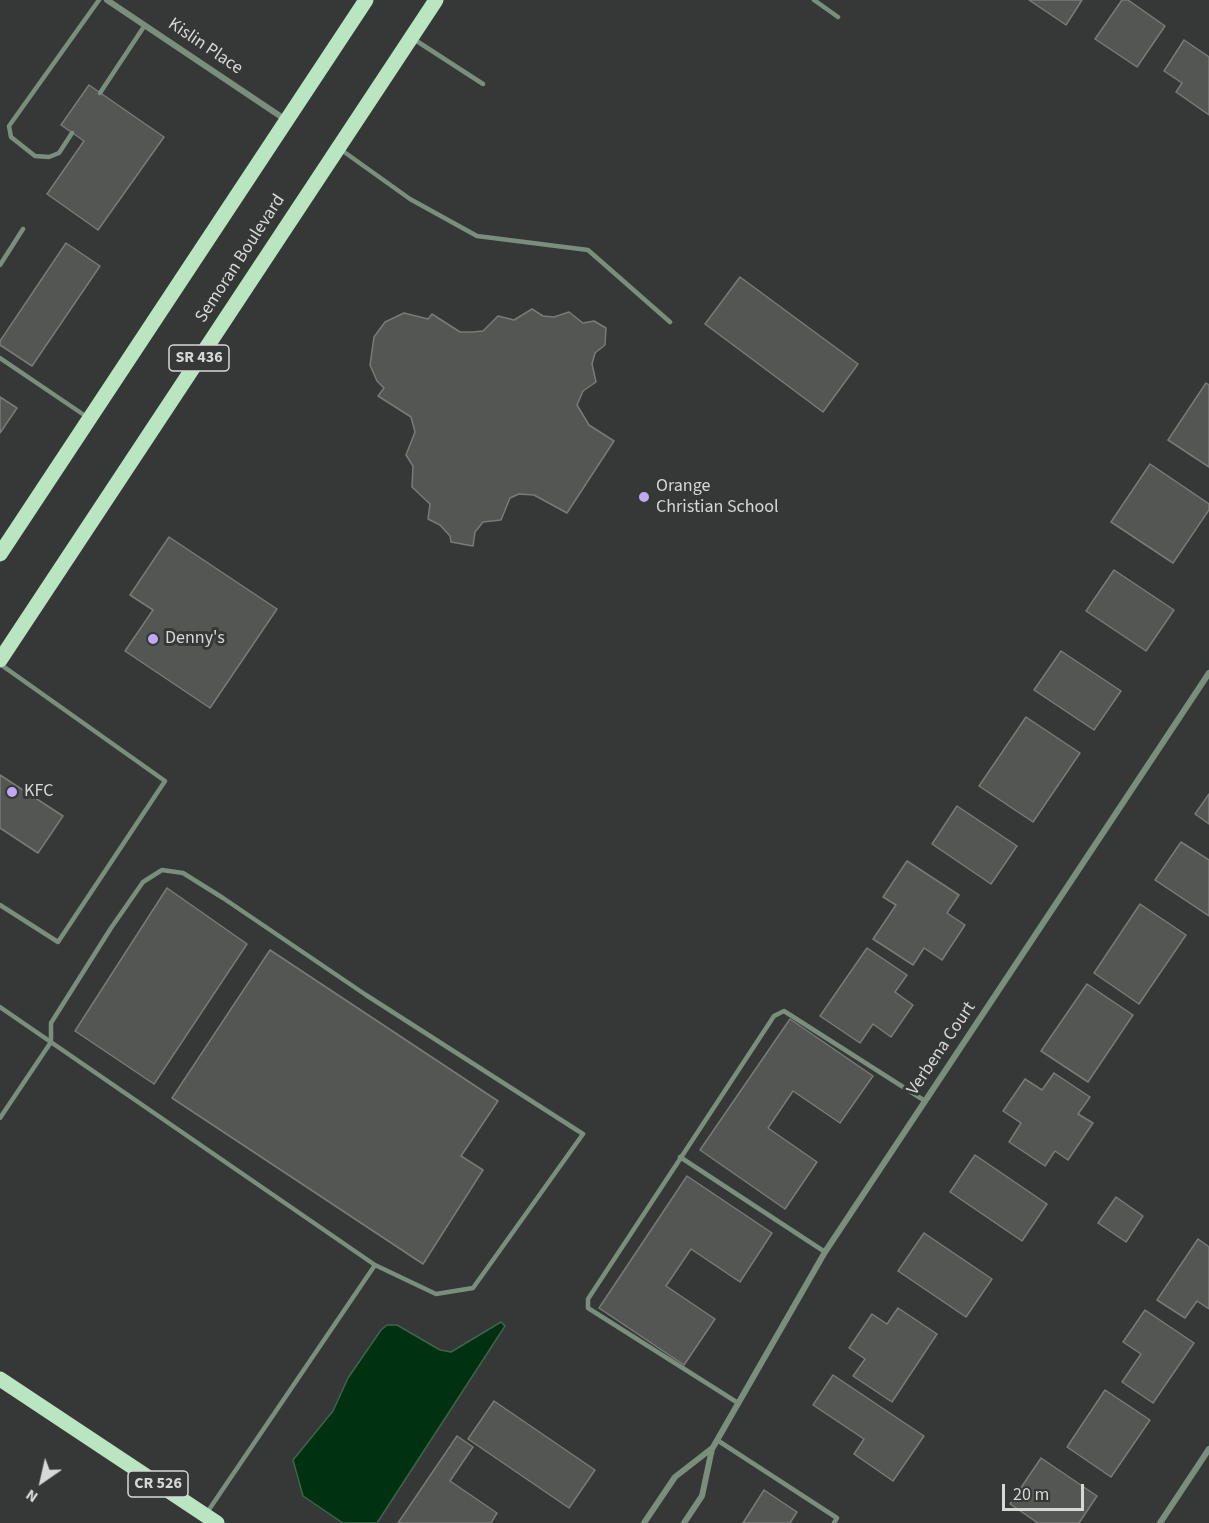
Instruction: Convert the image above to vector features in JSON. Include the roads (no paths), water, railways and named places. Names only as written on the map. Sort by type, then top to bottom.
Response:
[{"type":"main road","name":"SR 436","points":[[0,554],[366,0]]},
{"type":"main road","name":"Semoran Boulevard","points":[[0,662],[436,0]]},
{"type":"main road","name":"CR 526","points":[[0,1379],[211,1519]]},
{"type":"street","name":"Kislin Place","points":[[107,0],[286,120]]},
{"type":"street","name":"Verbena Court","points":[[684,1523],[702,1496],[712,1449],[825,1252],[1209,673]]},
{"type":"street","name":"Verbena Court","points":[[644,1523],[675,1477],[712,1449]]},
{"type":"street","points":[[1160,1523],[1209,1449]]},
{"type":"lane","points":[[72,133],[59,153],[49,157],[35,156],[10,137],[9,126],[99,0]]},
{"type":"lane","points":[[814,0],[838,17]]},
{"type":"lane","points":[[100,93],[145,25]]},
{"type":"lane","points":[[411,37],[483,84]]},
{"type":"lane","points":[[338,148],[410,199],[477,236],[588,250],[670,322]]},
{"type":"lane","points":[[0,265],[23,229]]},
{"type":"lane","points":[[0,358],[90,418]]},
{"type":"lane","points":[[0,662],[165,781],[58,942],[0,905]]},
{"type":"lane","points":[[0,1007],[51,1042],[375,1265],[436,1294],[474,1288],[583,1134],[183,873],[162,870],[143,882],[51,1023],[51,1042],[0,1118]]},
{"type":"lane","points":[[738,1403],[588,1308],[588,1299],[774,1016],[784,1011],[925,1101]]},
{"type":"lane","points":[[680,1157],[825,1252]]},
{"type":"lane","points":[[211,1519],[375,1265]]},
{"type":"lane","points":[[717,1440],[837,1518],[834,1523]]},
{"type":"place","name":"Orange Christian School","points":[[644,497]]},
{"type":"place","name":"Denny's","points":[[153,639]]},
{"type":"place","name":"KFC","points":[[12,792]]}]
